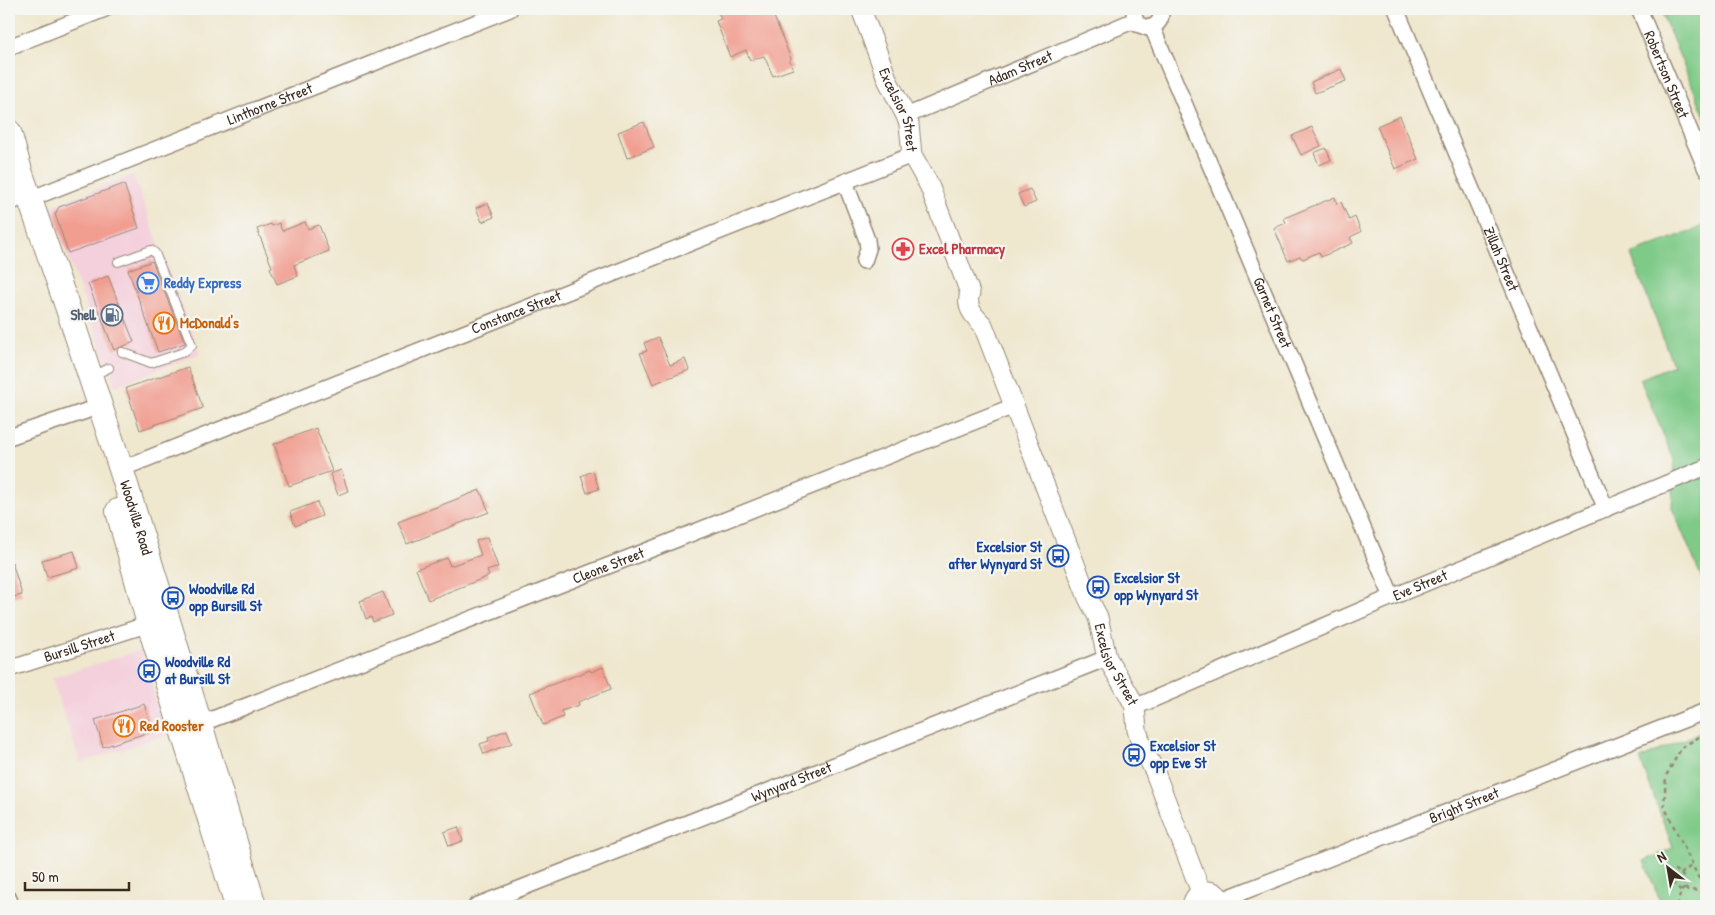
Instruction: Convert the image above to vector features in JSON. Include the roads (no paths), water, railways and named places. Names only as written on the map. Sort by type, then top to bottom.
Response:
[{"type":"main road","name":"Woodville Road","points":[[9,132],[16,195],[112,490],[148,624],[237,906]]},
{"type":"main road","name":"Woodville Road","points":[[16,195],[100,372],[121,469],[254,906]]},
{"type":"street","points":[[9,47],[105,9]]},
{"type":"street","name":"Linthorne Street","points":[[16,195],[510,9]]},
{"type":"street","name":"Excelsior Street","points":[[861,9],[888,81],[909,124],[912,155],[929,185],[970,293],[968,303],[971,312],[983,325],[1088,598],[1098,617],[1107,658],[1135,707],[1137,730],[1142,746],[1154,770],[1197,899]]},
{"type":"street","points":[[1135,14],[1140,26],[1148,28],[1156,25],[1161,18],[1161,9]]},
{"type":"street","name":"Zillah Street","points":[[1396,9],[1606,509]]},
{"type":"street","name":"Robertson Street","points":[[1639,9],[1706,169]]},
{"type":"street","name":"Adam Street","points":[[906,116],[1135,14]]},
{"type":"street","name":"Garnet Street","points":[[1152,27],[1392,597]]},
{"type":"street","name":"Constance Street","points":[[121,469],[912,155]]},
{"type":"street","points":[[845,182],[868,240],[868,249],[864,261]]},
{"type":"street","name":"Cleone Street","points":[[200,724],[1014,406]]},
{"type":"street","points":[[9,437],[86,411]]},
{"type":"street","name":"Eve Street","points":[[1135,707],[1392,597],[1706,467]]},
{"type":"street","name":"Bursill Street","points":[[9,669],[148,624]]},
{"type":"street","name":"Wynyard Street","points":[[476,906],[1107,658]]},
{"type":"street","name":"Bright Street","points":[[1222,903],[1706,711]]},
{"type":"street","points":[[1197,899],[1213,892],[1218,894],[1222,903]]},
{"type":"street","points":[[9,899],[11,906]]},
{"type":"lane","points":[[118,262],[150,250],[155,253],[192,345],[184,352],[151,363],[122,352]]},
{"type":"place","name":"Excel Pharmacy","points":[[903,249]]},
{"type":"place","name":"Reddy Express","points":[[148,283]]},
{"type":"place","name":"Shell","points":[[112,315]]},
{"type":"place","name":"McDonald's","points":[[164,323]]},
{"type":"place","name":"Excelsior St after Wynyard St","points":[[1058,556]]},
{"type":"place","name":"Excelsior St opp Wynyard St","points":[[1098,587]]},
{"type":"place","name":"Woodville Rd opp Bursill St","points":[[173,598]]},
{"type":"place","name":"Woodville Rd at Bursill St","points":[[149,671]]},
{"type":"place","name":"Red Rooster","points":[[124,726]]},
{"type":"place","name":"Excelsior St opp Eve St","points":[[1134,755]]}]
